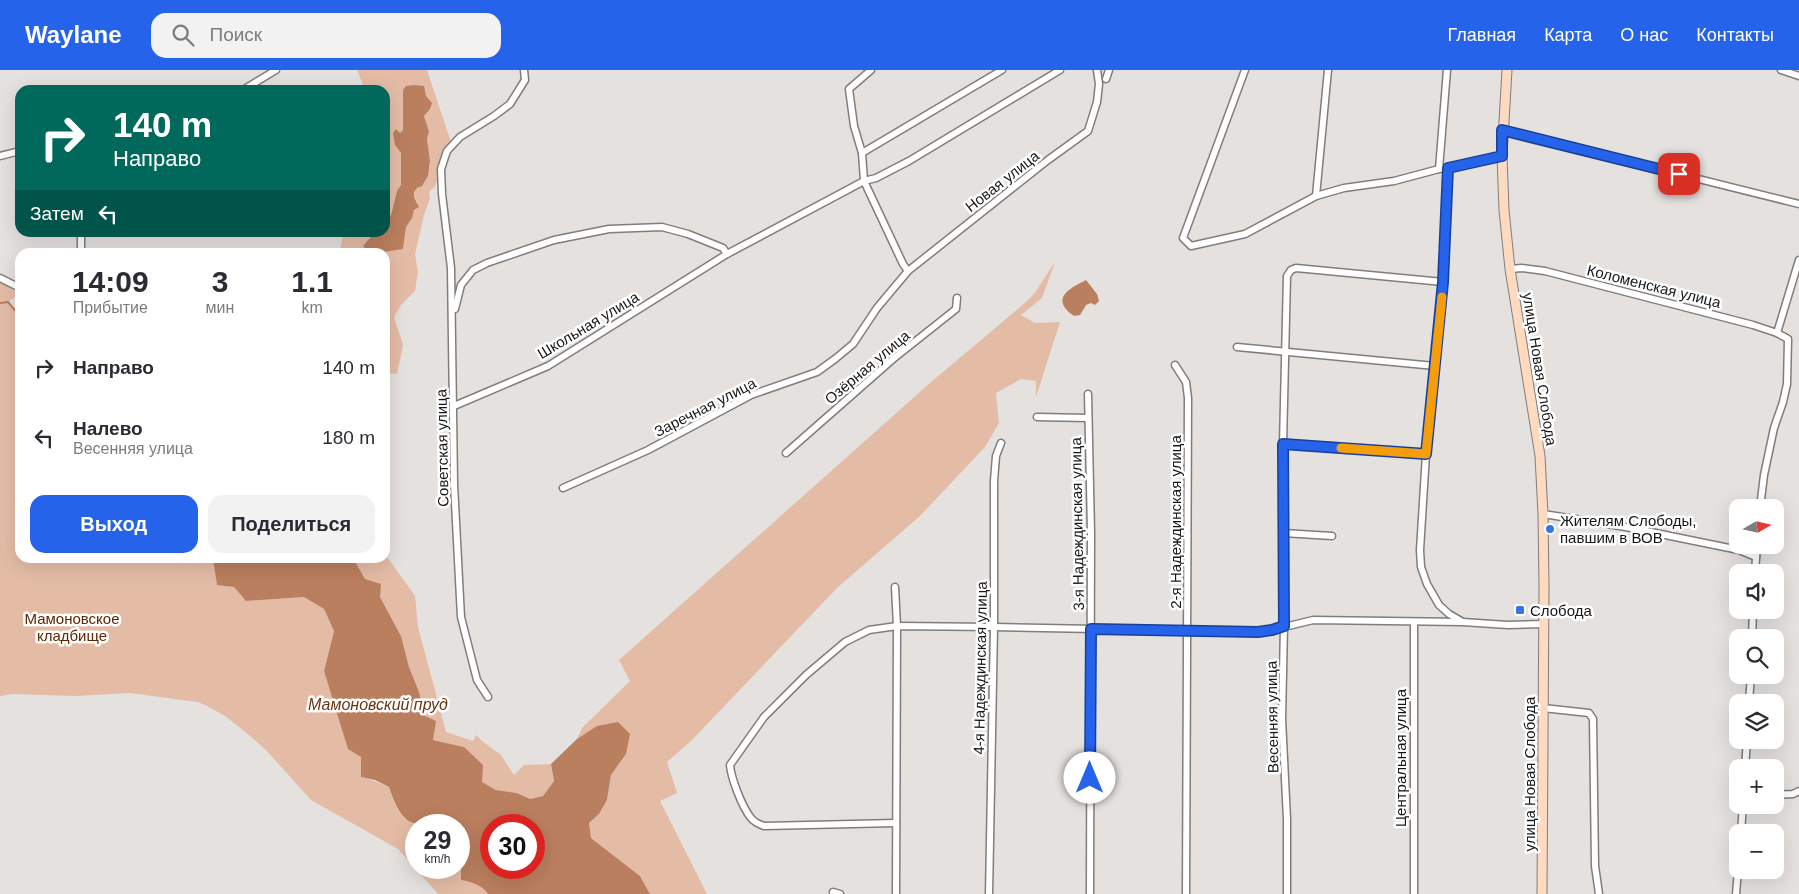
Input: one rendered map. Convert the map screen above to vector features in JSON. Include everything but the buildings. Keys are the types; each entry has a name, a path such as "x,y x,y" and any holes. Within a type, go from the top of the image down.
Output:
{"street":[{"path":"251,85 276,70"},
{"name":"Советская улица","path":"488,697 477,680 461,617 454,484 451,268 442,194 442,169 447,151 460,138 510,104 525,80 524,70"},
{"path":"871,70 849,89 854,126 862,153 864,181 908,271"},
{"path":"862,153 1002,70"},
{"name":"Школьная улица","path":"454,406 548,366 727,254 864,181 876,178 909,161 1060,70"},
{"name":"Новая улица","path":"908,271 1048,160 1088,131 1097,102 1099,84 1097,70"},
{"path":"1106,79 1109,70"},
{"path":"1245,70 1183,238 1191,246 1246,234 1316,196 1344,188 1394,181 1439,169 1502,156 1502,130 1507,70"},
{"path":"1316,196 1328,70"},
{"path":"1439,169 1447,70"},
{"path":"1780,70 1799,76"},
{"path":"1502,130 1799,204"},
{"path":"0,156 15,152"},
{"name":"улица Новая Слобода","path":"1502,156 1504,210 1510,269 1540,456 1544,586 1542,894"},
{"path":"1448,168 1443,282 1426,454 1420,550 1421,567 1427,584 1439,605 1462,622"},
{"path":"451,337 456,297 461,285 473,270 554,240 609,230 662,227 688,234 723,248 727,254"},
{"path":"1777,333 1799,260"},
{"name":"Весенняя улица","path":"1287,894 1287,819 1282,719 1286,276 1291,270 1296,268 1443,282"},
{"name":"Коломенская улица","path":"1510,269 1522,268 1545,271 1753,324 1788,339 1787,384 1774,428 1761,499"},
{"name":"Заречная улица","path":"562,488 648,450 751,395 817,372 835,360 853,344 877,308 908,271"},
{"path":"0,278 15,286"},
{"name":"Озёрная улица","path":"786,453 893,359 956,309 957,298"},
{"path":"1237,347 1435,366"},
{"name":"2-я Надеждинская улица","path":"1175,365 1186,382 1188,398 1186,894"},
{"name":"3-я Надеждинская улица","path":"1088,394 1091,532 1090,894"},
{"path":"1037,417 1088,418"},
{"name":"4-я Надеждинская улица","path":"989,894 994,627 994,481 996,456 1001,443"},
{"path":"1283,444 1426,454"},
{"path":"1543,514 1626,527 1739,550 1756,558"},
{"path":"1283,533 1332,536"},
{"path":"1756,554 1756,564"},
{"path":"895,587 897,626 896,894"},
{"path":"896,822 764,826 756,823 749,816 731,777 730,764 773,707 806,674 845,642 869,630 897,626 1258,632 1313,620 1462,622 1508,625 1543,624"},
{"name":"Центральная улица","path":"1414,622 1414,894"},
{"path":"1543,708 1589,713 1593,719 1595,866 1599,894"},
{"path":"1784,794 1793,794 1799,791"},
{"path":"1736,894 1737,879"},
{"path":"833,892 840,894"}],"green space":[{"path":"357,70 427,70 451,142 443,150 435,187 429,192 430,198 415,254 418,272 415,291 401,305 394,317 403,345 397,374 390,373 390,251 403,248 406,227 418,203 414,197 414,192 422,186 428,176 430,161 427,139 429,131 424,116 430,109 403,90 403,130 395,145 401,153 401,185 397,191 390,216 390,85 363,85"},
{"path":"342,237 371,237 363,246 364,248 341,248"},
{"path":"1055,262 1042,298 1021,315 1035,323 1060,322 1036,397 1036,381 1021,379 996,393 999,423 985,447 920,516 838,587 691,741 667,762 677,793 660,801 707,894 650,894 640,876 591,838 589,823 599,814 607,800 611,775 626,754 577,739 582,728 630,681 619,660 930,383 1019,308 1034,294"},
{"name":"Мамоновское кладбище","path":"0,282 15,291 15,297 8,302 15,310 15,563 214,563 217,584 234,587 246,601 304,597 324,609 334,631 324,671 341,723 361,757 361,776 389,787 398,810 405,818 405,857 398,849 311,800 266,750 249,735 225,716 198,702 130,693 75,696 12,694 0,696"},
{"path":"390,561 415,596 418,627 446,732 473,741 476,735 501,755 514,775 524,765 551,764 554,781 543,796 530,799 517,793 496,790 481,782 464,747 433,740 401,636 380,597 380,584 365,579 356,563 390,563"},
{"path":"425,879 462,879 477,884 488,894 438,894"}],"water":[{"path":"406,86 424,86 426,96 432,103 424,116 429,131 427,139 430,161 428,176 422,186 414,192 414,197 419,207 414,210 412,218 406,227 403,249 390,251 390,248 364,248 363,246 371,237 390,237 390,216 397,191 401,185 401,153 395,145 393,133 396,129 400,133 403,130 403,90"},
{"path":"1086,280 1097,294 1099,301 1095,305 1091,303 1086,305 1080,315 1074,316 1063,304 1064,295 1073,287"},
{"name":"Мамоновский пруд","path":"214,563 356,563 365,579 381,584 380,597 401,636 425,716 436,721 433,740 464,747 483,765 482,782 496,790 517,793 530,799 543,796 554,781 551,764 577,739 597,726 618,722 630,734 626,754 611,775 607,800 599,814 589,823 591,838 640,876 650,894 488,894 476,884 461,880 470,879 470,814 405,814 405,818 400,812 389,787 375,780 361,777 361,757 348,749 324,671 334,631 324,609 304,597 246,601 234,587 217,585"}],"waterway":[{"path":"0,303 8,302 15,310"}],"slow traffic":[{"path":"1341,448 1426,454 1442,297"}],"place":[{"name":"Жителям Слободы, павшим в ВОВ","path":"1550,529"},
{"name":"Слобода","path":"1520,610"}],"route":[{"path":"1090,778 1091,629 1258,632 1284,626 1283,444 1426,454 1443,282 1448,168 1502,156 1502,130 1679,174"}]}
